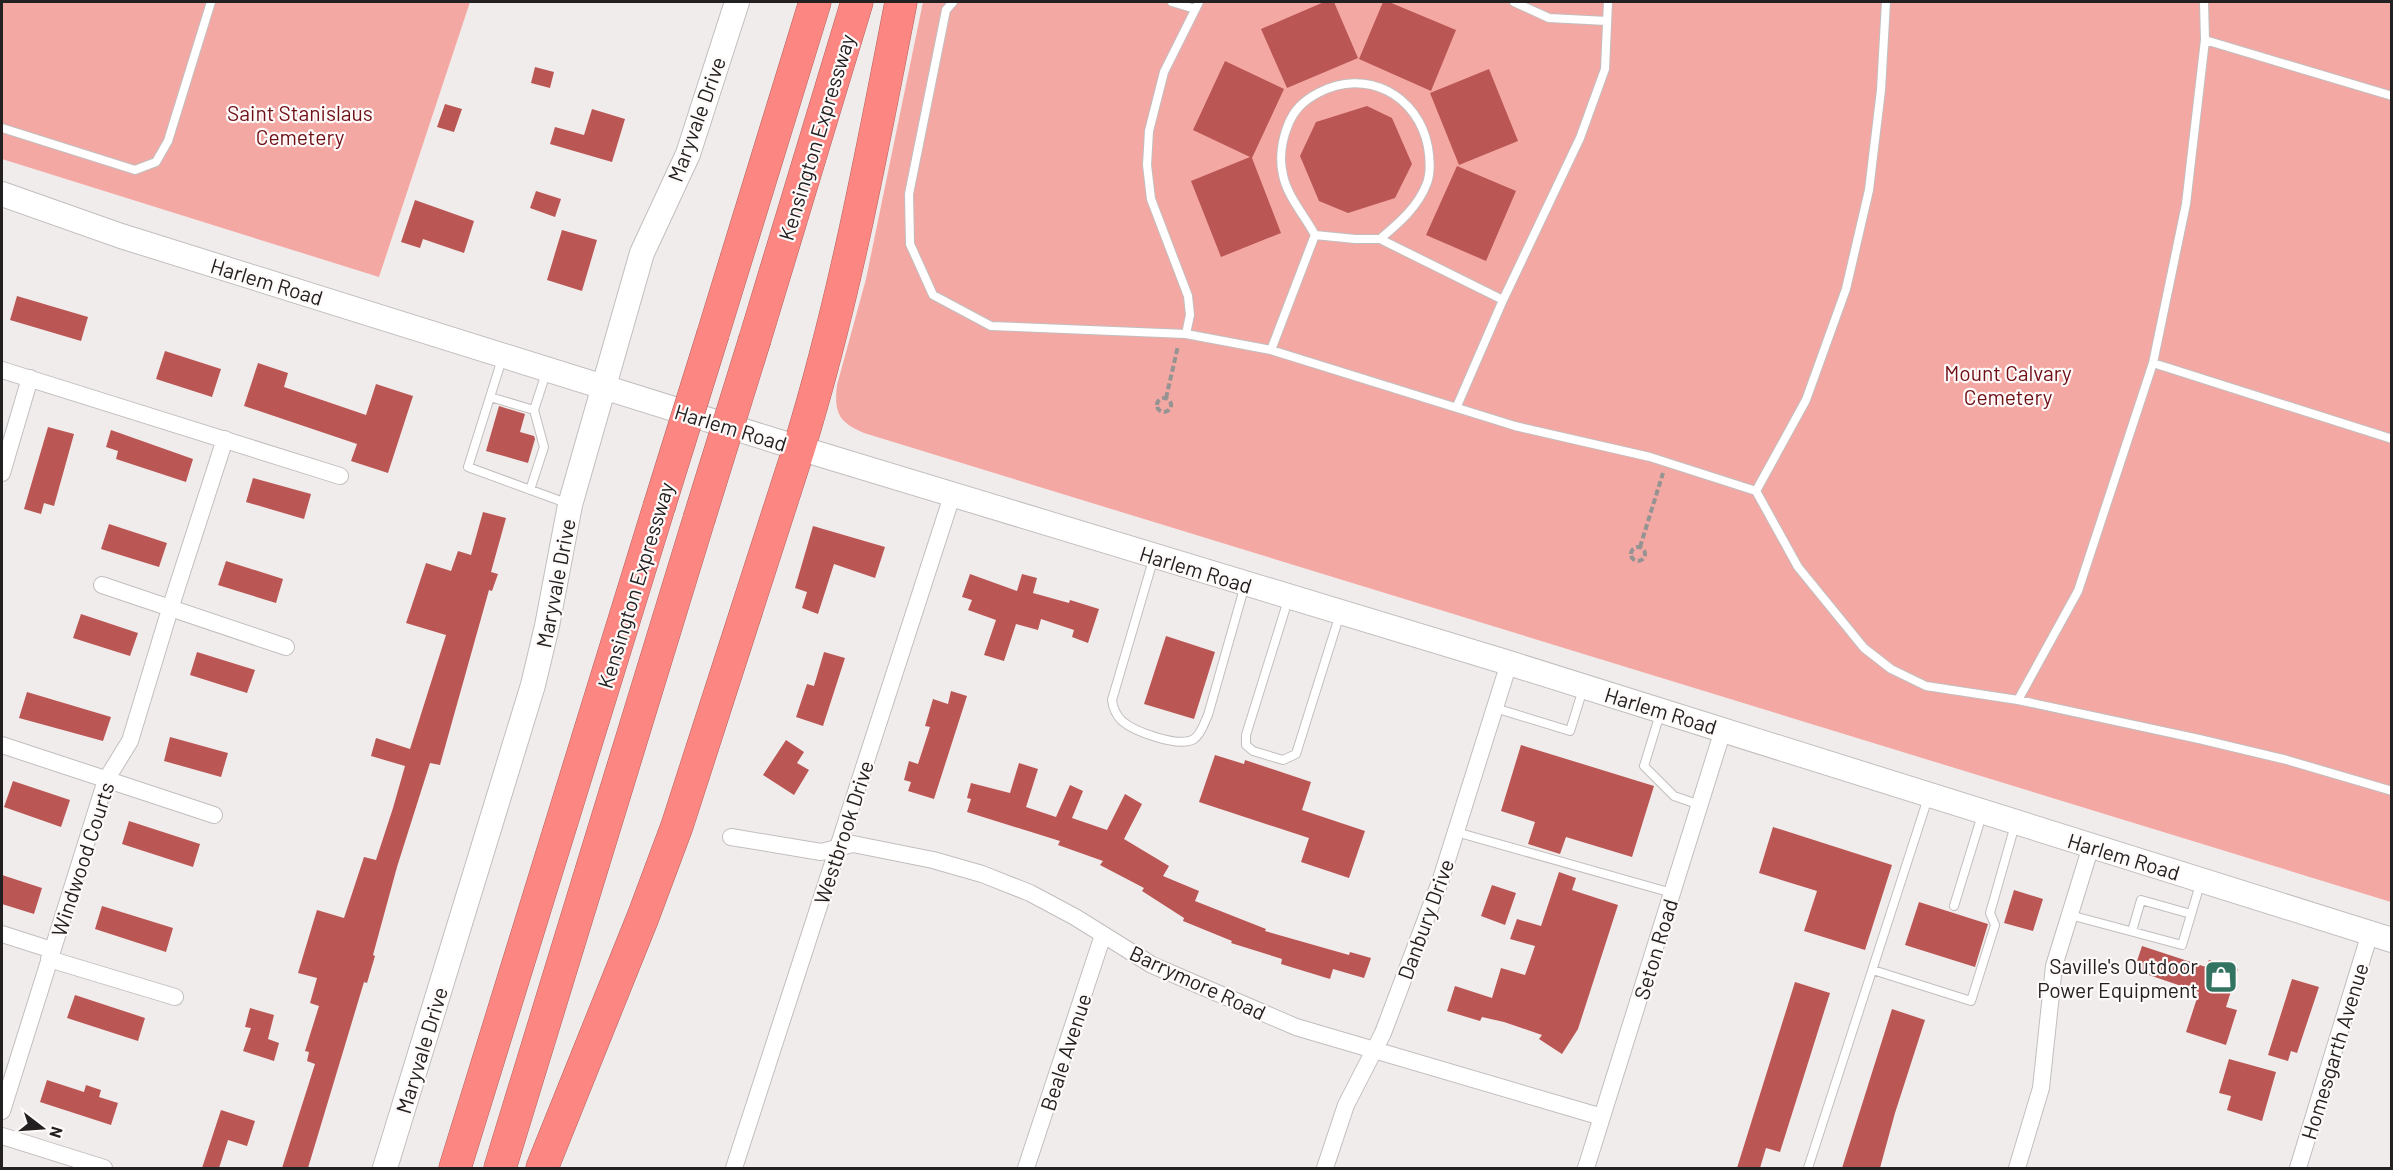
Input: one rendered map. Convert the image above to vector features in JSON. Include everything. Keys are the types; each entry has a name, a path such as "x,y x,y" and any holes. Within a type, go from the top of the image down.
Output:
{"highway":[{"name":"Kensington Expressway","path":"455,1168 815,2"},
{"name":"Kensington Expressway","path":"500,1168 857,2"},
{"path":"542,1168 644,917 677,826 799,448 817,389 855,229 901,2"}],"main road":[{"name":"Maryvale Drive","path":"385,1168 533,685 547,626 570,505 642,254 688,154 737,2"},
{"name":"Harlem Road","path":"2,194 121,237 952,496 1584,686 2380,937"}],"street":[{"path":"2,370 340,477"},
{"path":"2,473 30,378"},
{"name":"Windwood Courts","path":"2,1112 106,780 130,741 225,439"},
{"name":"Westbrook Drive","path":"734,1168 952,496"},
{"path":"102,585 286,647"},
{"name":"Danbury Drive","path":"1325,1168 1346,1105 1383,1033 1437,890 1509,663"},
{"name":"Seton Road","path":"1586,1168 1723,730"},
{"path":"2,745 214,815"},
{"name":"Barrymore Road","path":"731,837 821,852 853,844 933,860 982,874 1030,893 1152,965 1286,1022 1602,1117"},
{"path":"2018,1168 2041,1088 2054,966 2091,846"},
{"path":"2,934 50,955 175,997"},
{"name":"Beale Avenue","path":"1026,1168 1103,935"},
{"name":"Homesgarth Avenue","path":"2298,1168 2380,937"},
{"path":"2,1136 104,1168"}],"lane":[{"path":"2,128 135,170 156,162 168,141 211,2"},
{"path":"953,2 946,10 909,194 910,244 933,295 991,326 1184,334 1270,350 1457,406 1515,426 1666,462 1756,490 1798,567 1864,648 1891,669 1926,686 2019,700 2287,760 2391,791"},
{"path":"1172,2 1197,5 1164,72 1149,132 1147,165 1151,199 1188,296 1190,315 1184,334"},
{"path":"1514,2 1549,18 1607,21"},
{"path":"1457,406 1503,300 1580,138 1605,69 1608,2"},
{"path":"1756,490 1806,400 1846,289 1869,190 1881,90 1886,2"},
{"path":"2019,700 2078,591 2153,363 2186,204 2205,40 2204,2"},
{"path":"2205,40 2391,96"},
{"path":"1316,235 1290,192 1283,175 1283,136 1291,117 1302,102 1333,85 1353,81 1375,85 1399,98 1412,110 1422,125 1431,163 1427,184 1408,215 1380,239"},
{"path":"1270,350 1316,235"},
{"path":"1316,235 1380,239 1503,300"},
{"path":"503,355 468,467 570,505"},
{"path":"2153,363 2391,439"},
{"path":"530,490 544,447 534,410 547,369"},
{"path":"490,397 534,410"},
{"path":"1154,556 1112,700 1114,710 1122,721 1166,740 1180,742 1192,740 1201,732 1246,584"},
{"path":"1289,597 1246,735 1246,745 1253,751 1283,760 1296,754 1340,612"},
{"path":"1495,708 1570,731 1584,686"},
{"path":"1661,710 1644,766 1674,796 1700,805"},
{"path":"1808,1168 1930,795"},
{"path":"1954,906 1983,812"},
{"path":"1873,970 1971,1000 1995,925 1989,913 2016,822"},
{"path":"1456,832 1672,893"},
{"path":"2070,915 2182,945 2201,880"},
{"path":"2132,931 2141,900 2191,914"}],"path":[{"path":"1166,398 1184,334"},
{"path":"1640,547 1666,462"}],"green space":[{"name":"Saint Stanislaus Cemetery","path":"2,2 470,2 379,277 2,159"},
{"name":"Mount Calvary Cemetery","path":"923,2 2391,2 2391,902 864,433 848,425 837,409 837,385 866,279"}],"building":[{"path":"1324,2 1334,2 1358,58 1287,88 1261,29"},
{"path":"1383,2 1389,2 1456,30 1431,91 1359,59"},
{"path":"1225,61 1284,89 1252,158 1281,233 1221,257 1191,181 1250,157 1193,130"},
{"path":"535,67 554,72 550,88 531,83"},
{"path":"1489,69 1518,141 1459,165 1430,93"},
{"path":"445,104 462,109 454,132 437,127"},
{"path":"1367,106 1392,118 1412,164 1395,198 1348,213 1319,201 1300,156 1316,122"},
{"path":"592,109 625,119 612,162 550,144 555,127 584,135"},
{"path":"1457,166 1516,191 1486,261 1426,235"},
{"path":"536,191 561,199 555,217 530,208"},
{"path":"415,200 474,221 464,253 423,239 420,248 401,242"},
{"path":"562,230 597,240 582,291 547,280"},
{"path":"17,296 88,317 81,341 10,320"},
{"path":"165,351 221,369 212,397 156,379"},
{"path":"258,363 288,373 284,387 366,415 376,384 413,396 388,473 351,461 357,444 244,406"},
{"path":"499,406 525,414 520,432 534,436 535,439 528,463 486,451"},
{"path":"48,427 74,434 54,506 44,503 41,514 24,509"},
{"path":"111,430 193,459 186,482 116,459 118,451 106,447"},
{"path":"253,478 311,494 304,519 246,502"},
{"path":"483,512 506,518 491,572 498,574 492,591 489,590 440,765 430,763 397,867 367,983 364,982 308,1168 282,1168 315,1064 307,1061 309,1052 305,1051 319,1006 310,1003 317,978 298,973 317,910 344,918 364,857 376,860 405,766 371,756 376,738 410,749 446,635 406,623 426,563 451,571 458,551 471,555"},
{"path":"109,524 167,543 159,567 101,549"},
{"path":"813,526 885,547 875,578 834,564 818,614 802,608 807,592 795,588"},
{"path":"226,561 283,579 276,603 218,585"},
{"path":"970,574 1017,591 1022,574 1037,578 1033,593 1069,603 1070,600 1099,609 1088,643 1072,637 1074,630 1041,619 1038,630 1016,624 1004,661 984,655 996,620 968,610 972,600 962,597"},
{"path":"81,614 138,633 130,656 73,638"},
{"path":"1166,636 1215,652 1194,719 1144,704"},
{"path":"197,652 255,670 247,693 190,675"},
{"path":"824,652 845,658 823,726 796,717 807,684 814,686"},
{"path":"951,691 967,696 934,799 908,791 911,782 904,780 909,761 918,764 930,727 925,726 933,699 948,704"},
{"path":"27,692 111,717 103,741 19,718"},
{"path":"170,737 228,753 221,777 164,761"},
{"path":"786,740 804,752 797,763 809,770 794,795 763,775"},
{"path":"1521,745 1654,786 1632,857 1566,837 1560,854 1528,844 1535,822 1501,811"},
{"path":"1215,755 1244,764 1245,760 1311,782 1302,810 1365,831 1349,878 1301,862 1309,838 1199,802"},
{"path":"1019,763 1038,769 1026,807 1056,817 1070,785 1083,791 1072,818 1107,830 1125,794 1142,804 1124,839 1169,866 1163,876 1199,891 1195,901 1266,929 1265,931 1349,955 1350,952 1371,958 1364,978 1333,969 1330,979 1281,964 1282,959 1231,943 1232,941 1183,921 1184,918 1142,891 1144,888 1100,865 1103,861 1058,845 1060,841 967,812 971,799 967,798 971,783 1010,793"},
{"path":"13,781 70,800 61,827 4,807"},
{"path":"129,821 200,844 193,867 122,844"},
{"path":"1773,827 1892,865 1865,950 1804,931 1817,891 1759,873"},
{"path":"1559,872 1576,878 1572,890 1618,905 1578,1029 1562,1054 1539,1039 1542,1035 1504,1022 1482,1017 1480,1021 1447,1011 1455,986 1492,998 1501,968 1525,975 1535,946 1510,939 1517,919 1541,926"},
{"path":"2,875 42,888 34,914 2,904"},
{"path":"1492,885 1516,893 1505,925 1481,916"},
{"path":"2014,890 2043,899 2033,931 2004,923"},
{"path":"1919,902 1988,924 1975,967 1905,945"},
{"path":"102,906 173,928 166,952 95,929"},
{"path":"2142,946 2206,967 2209,960 2238,969 2226,1007 2237,1010 2226,1045 2186,1032 2199,992 2134,970"},
{"path":"2292,979 2319,987 2297,1053 2291,1051 2288,1061 2268,1055"},
{"path":"1795,982 1830,993 1780,1152 1766,1148 1760,1168 1737,1168"},
{"path":"75,995 145,1018 138,1041 67,1018"},
{"path":"250,1008 274,1015 268,1039 279,1043 274,1061 243,1051 251,1028 245,1027"},
{"path":"1892,1009 1925,1020 1880,1168 1842,1168"},
{"path":"2229,1059 2276,1072 2262,1121 2227,1110 2231,1096 2219,1093"},
{"path":"47,1080 84,1092 86,1085 101,1090 99,1097 118,1103 111,1125 40,1102"},
{"path":"221,1110 255,1121 247,1146 228,1140 219,1168 202,1168"}],"place":[{"name":"Saville's Outdoor Power Equipment","path":"2221,977"}]}
